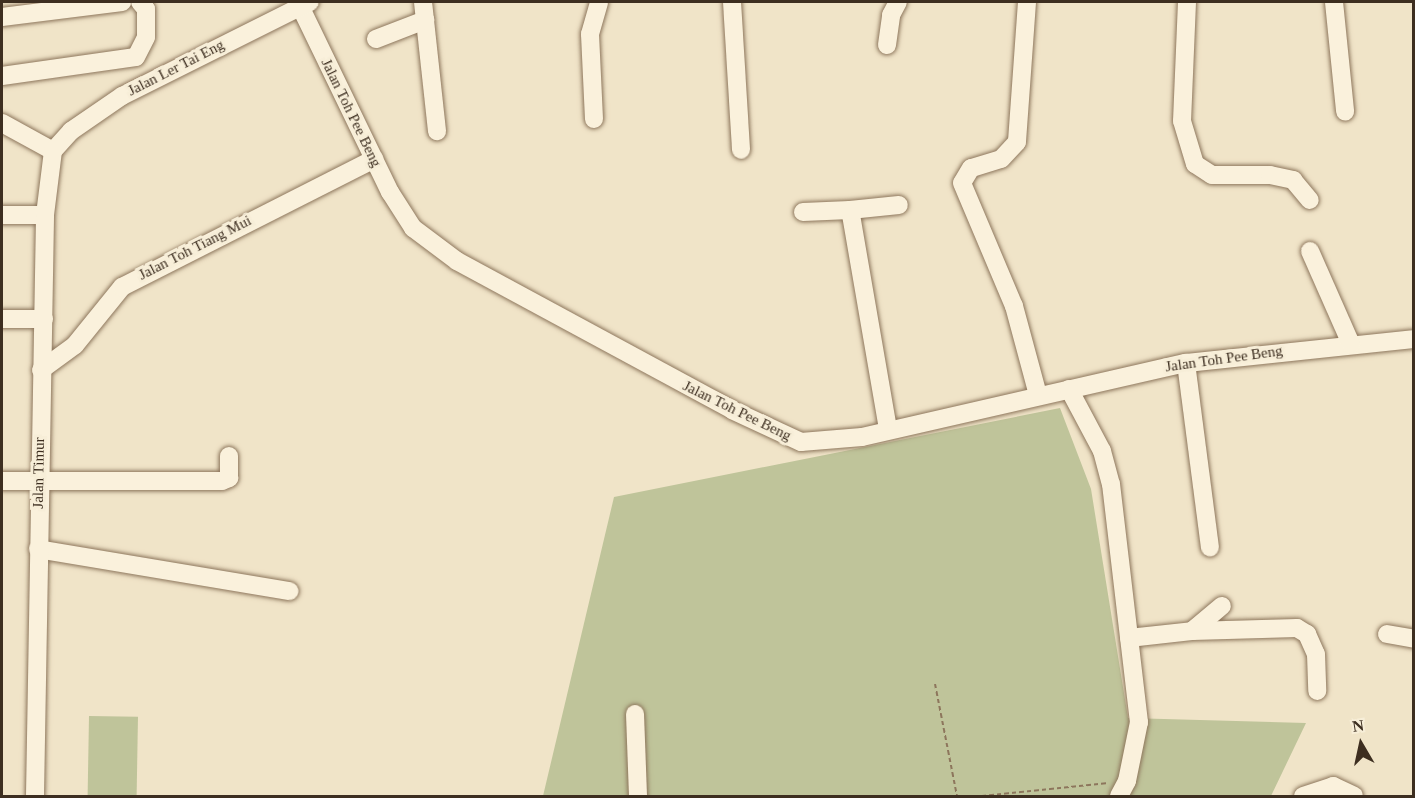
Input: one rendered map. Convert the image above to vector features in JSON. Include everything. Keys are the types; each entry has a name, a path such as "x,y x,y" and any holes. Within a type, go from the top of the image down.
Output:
{"street":[{"path":"2,17 122,2"},
{"path":"2,76 136,57 146,37 146,9 140,2"},
{"path":"423,2 437,131"},
{"path":"594,119 590,34 599,2"},
{"path":"732,2 741,150"},
{"path":"887,45 891,15 898,2"},
{"path":"1027,2 1017,141 1001,159 971,168 962,183 1014,306 1038,395"},
{"path":"1186,2 1182,121 1195,164 1212,175 1270,175 1293,180 1310,200"},
{"path":"1334,2 1346,111"},
{"name":"Jalan Toh Pee Beng","path":"305,4 374,159 401,213 431,243 732,410 815,444 1186,363 1413,339"},
{"name":"Jalan Ler Tai Eng","path":"52,151 71,131 122,96 305,4"},
{"path":"376,39 425,20"},
{"path":"2,123 52,151"},
{"name":"Jalan Timur","path":"35,796 38,481 45,215 52,151"},
{"name":"Jalan Toh Tiang Mui","path":"41,370 75,345 122,287 374,159"},
{"path":"803,212 899,205"},
{"path":"850,210 888,429"},
{"path":"2,215 45,215"},
{"path":"1310,251 1351,344"},
{"path":"2,319 44,319"},
{"path":"1186,363 1210,547"},
{"path":"1069,389 1108,466 1139,722 1123,789"},
{"path":"2,481 222,481 229,478 229,456"},
{"path":"38,549 290,591"},
{"path":"1192,631 1222,606"},
{"path":"1130,638 1192,631 1297,628 1307,634 1316,654 1317,691"},
{"path":"1387,634 1413,639"},
{"path":"635,714 638,796"},
{"path":"1302,796 1332,786 1354,796"}],"path":[{"path":"935,684 957,796"},
{"path":"982,796 1123,789"}],"green space":[{"path":"1060,408 1091,489 1128,718 1306,723 1271,796 543,796 614,497"},
{"path":"89,716 138,717 137,796 88,796"}]}
